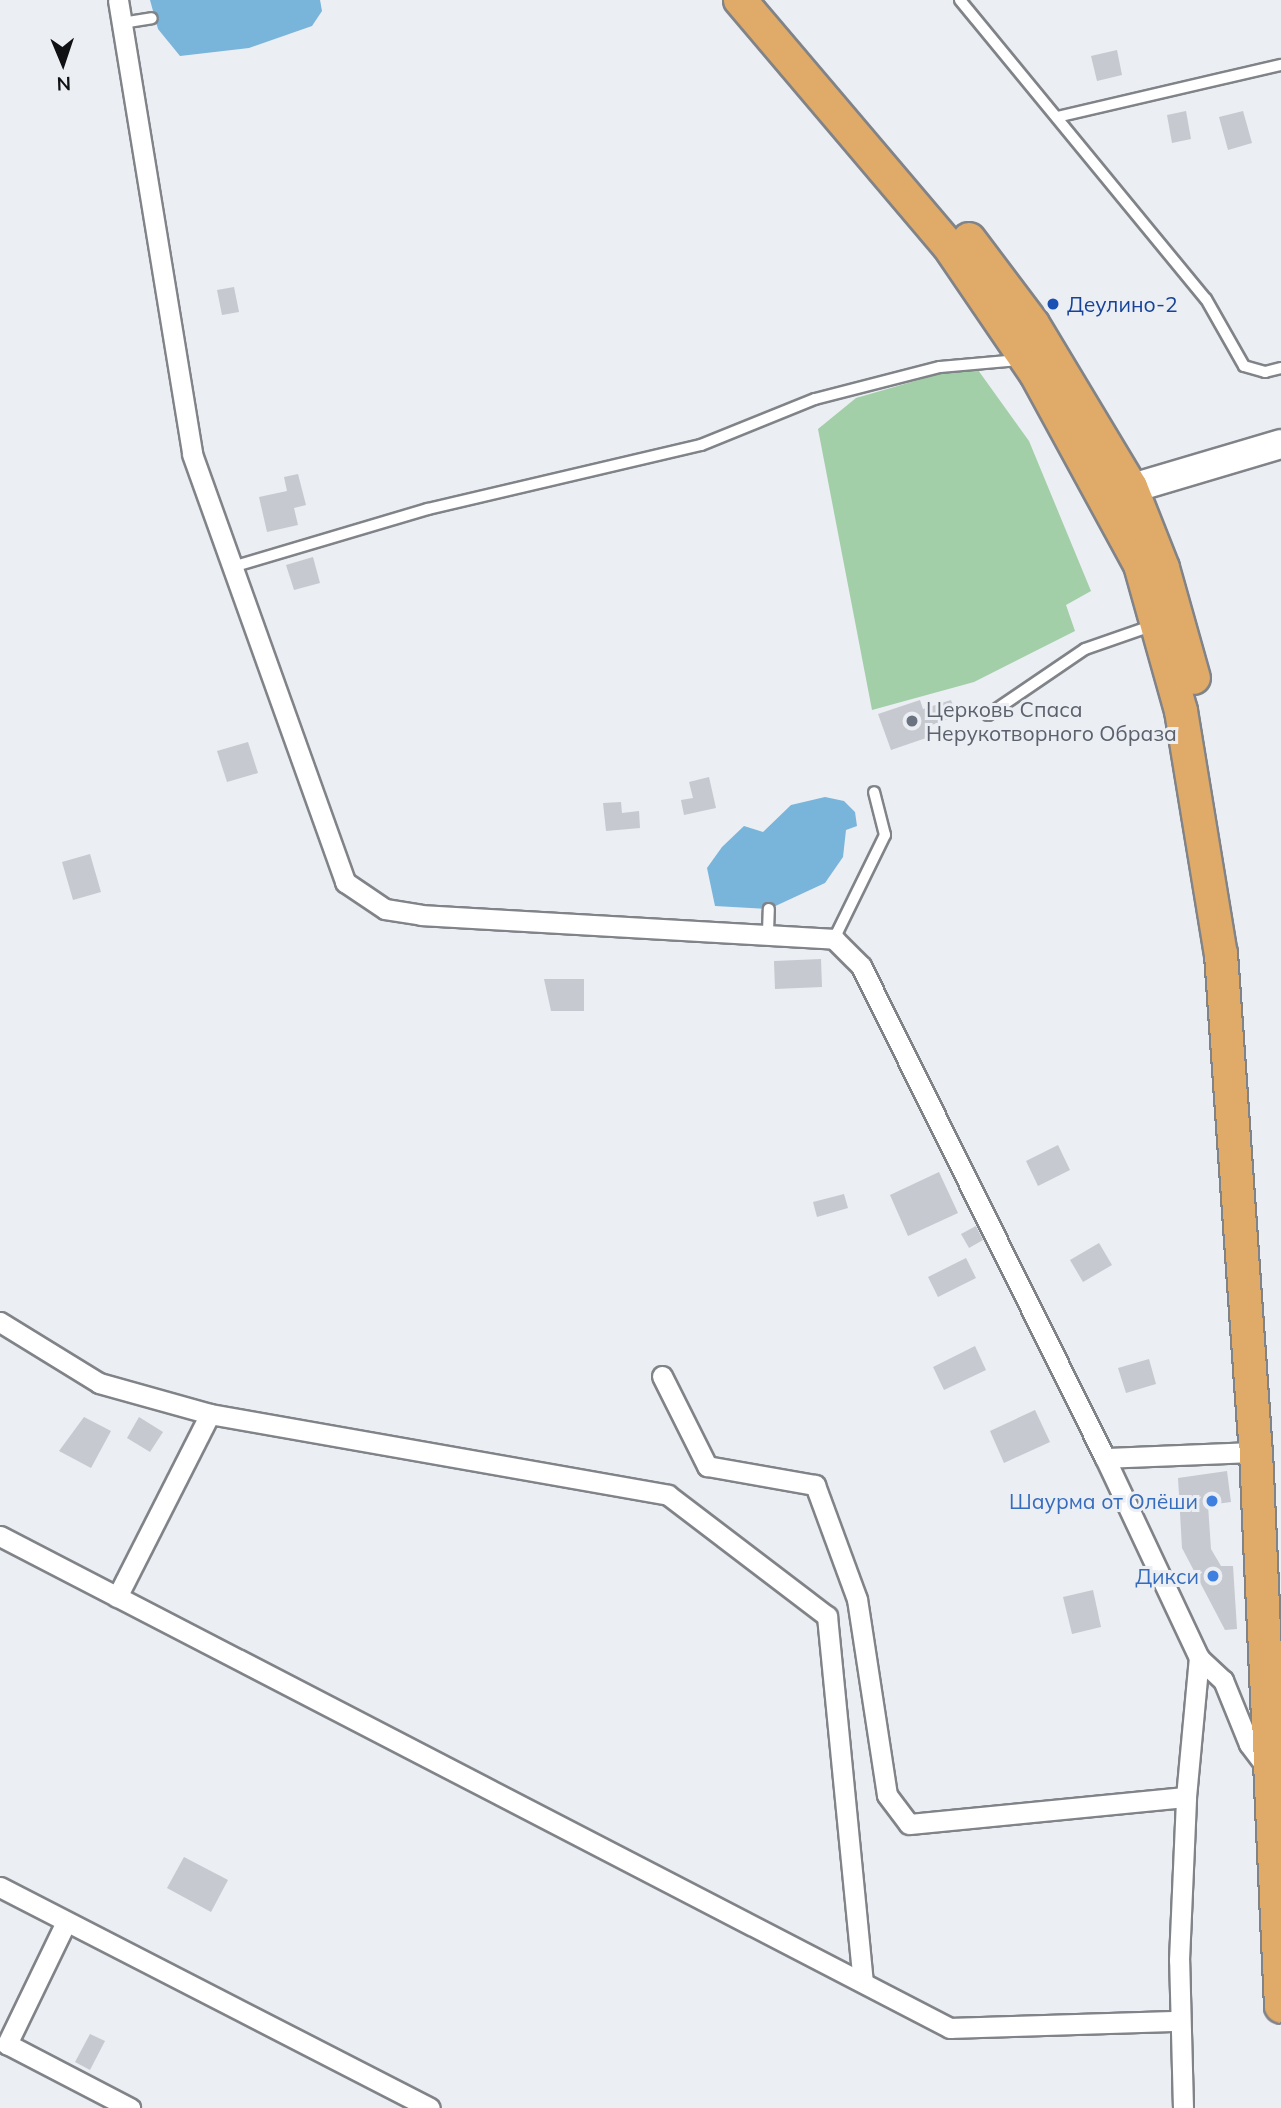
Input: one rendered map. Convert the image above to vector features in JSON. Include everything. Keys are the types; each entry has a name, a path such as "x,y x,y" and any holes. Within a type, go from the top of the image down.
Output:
{"main road":[{"path":"740,0 940,235 1119,491 1157,623 1212,870 1256,1452 1276,1774 1281,2006"},
{"path":"767,0 999,278 1119,491 1179,619 1223,815 1243,994 1281,1643"}],"street":[{"path":"118,0 174,368 192,454 333,857 363,897 421,915 768,932 834,939 861,965 1105,1458 1199,1658 1223,1680 1249,1744 1276,1774"},
{"path":"1119,491 1281,444"},
{"path":"0,1322 99,1383 210,1414 668,1494 827,1616 863,1981"},
{"path":"662,1376 707,1466 815,1485 858,1599 887,1795 909,1824 1186,1797"},
{"path":"117,1597 210,1414"},
{"path":"1105,1458 1256,1452"},
{"path":"0,1536 950,2028 1179,2021"},
{"path":"1183,2108 1179,2021 1186,1797 1199,1658"},
{"path":"0,1888 430,2108"},
{"path":"66,1922 6,2044 130,2108"}],"lane":[{"path":"960,0 1206,299 1244,366 1265,372 1281,368"},
{"path":"122,23 152,18"},
{"path":"1057,117 1281,65"},
{"path":"232,567 428,509 701,446 815,399 940,367 1026,359"},
{"path":"988,715 1086,649 1157,623"},
{"path":"834,939 885,835 874,792"},
{"path":"768,932 769,909"}],"green space":[{"path":"967,366 978,370 1029,441 1091,591 1066,605 1075,631 974,682 872,710 818,429 856,398"}],"water":[{"path":"150,0 320,0 322,11 312,26 249,48 180,56 158,29"},
{"path":"825,797 844,801 855,812 857,826 846,830 843,857 825,883 769,909 715,906 707,868 722,847 744,826 763,832 791,805"}],"building":[{"path":"1117,50 1122,75 1097,81 1091,56"},
{"path":"1186,111 1191,139 1172,143 1167,115"},
{"path":"1243,111 1252,143 1228,150 1219,117"},
{"path":"234,287 239,312 222,315 217,290"},
{"path":"298,474 306,505 294,508 298,525 267,532 259,497 287,491 284,477"},
{"path":"313,557 320,583 294,590 286,565"},
{"name":"Церковь Спаса Нерукотворного Образа","path":"920,700 923,709 951,700 957,716 929,726 932,736 891,750 878,714"},
{"path":"248,742 258,773 227,782 217,751"},
{"path":"709,777 716,808 684,815 681,800 693,798 689,782"},
{"path":"621,802 622,813 639,811 640,828 606,831 603,803"},
{"path":"90,854 101,892 73,900 62,862"},
{"path":"821,959 822,987 775,989 774,961"},
{"path":"544,979 584,979 584,1011 551,1011"},
{"path":"1058,1145 1070,1170 1038,1186 1026,1161"},
{"path":"939,1172 958,1213 908,1236 890,1195"},
{"path":"844,1194 848,1208 817,1217 813,1202"},
{"path":"976,1226 983,1240 969,1248 961,1234"},
{"path":"1099,1243 1112,1265 1083,1282 1070,1260"},
{"path":"966,1258 976,1278 938,1297 928,1277"},
{"path":"975,1346 986,1370 944,1390 933,1367"},
{"path":"1149,1359 1156,1384 1126,1393 1118,1368"},
{"path":"1035,1410 1050,1442 1004,1463 990,1431"},
{"path":"84,1417 111,1431 91,1468 59,1451"},
{"path":"139,1417 163,1432 150,1452 127,1438"},
{"path":"1227,1471 1231,1502 1208,1505 1211,1549 1221,1566 1233,1566 1237,1629 1225,1630 1182,1548 1178,1478"},
{"path":"1093,1590 1101,1627 1072,1634 1063,1597"},
{"path":"184,1857 228,1880 211,1912 167,1888"},
{"path":"90,2034 105,2041 90,2070 75,2062"}],"place":[{"name":"Деулино-2","path":"1053,304"},
{"name":"Церковь Спаса Нерукотворного Образа","path":"912,721"},
{"name":"Шаурма от Олёши","path":"1212,1501"},
{"name":"Дикси","path":"1213,1576"}]}
